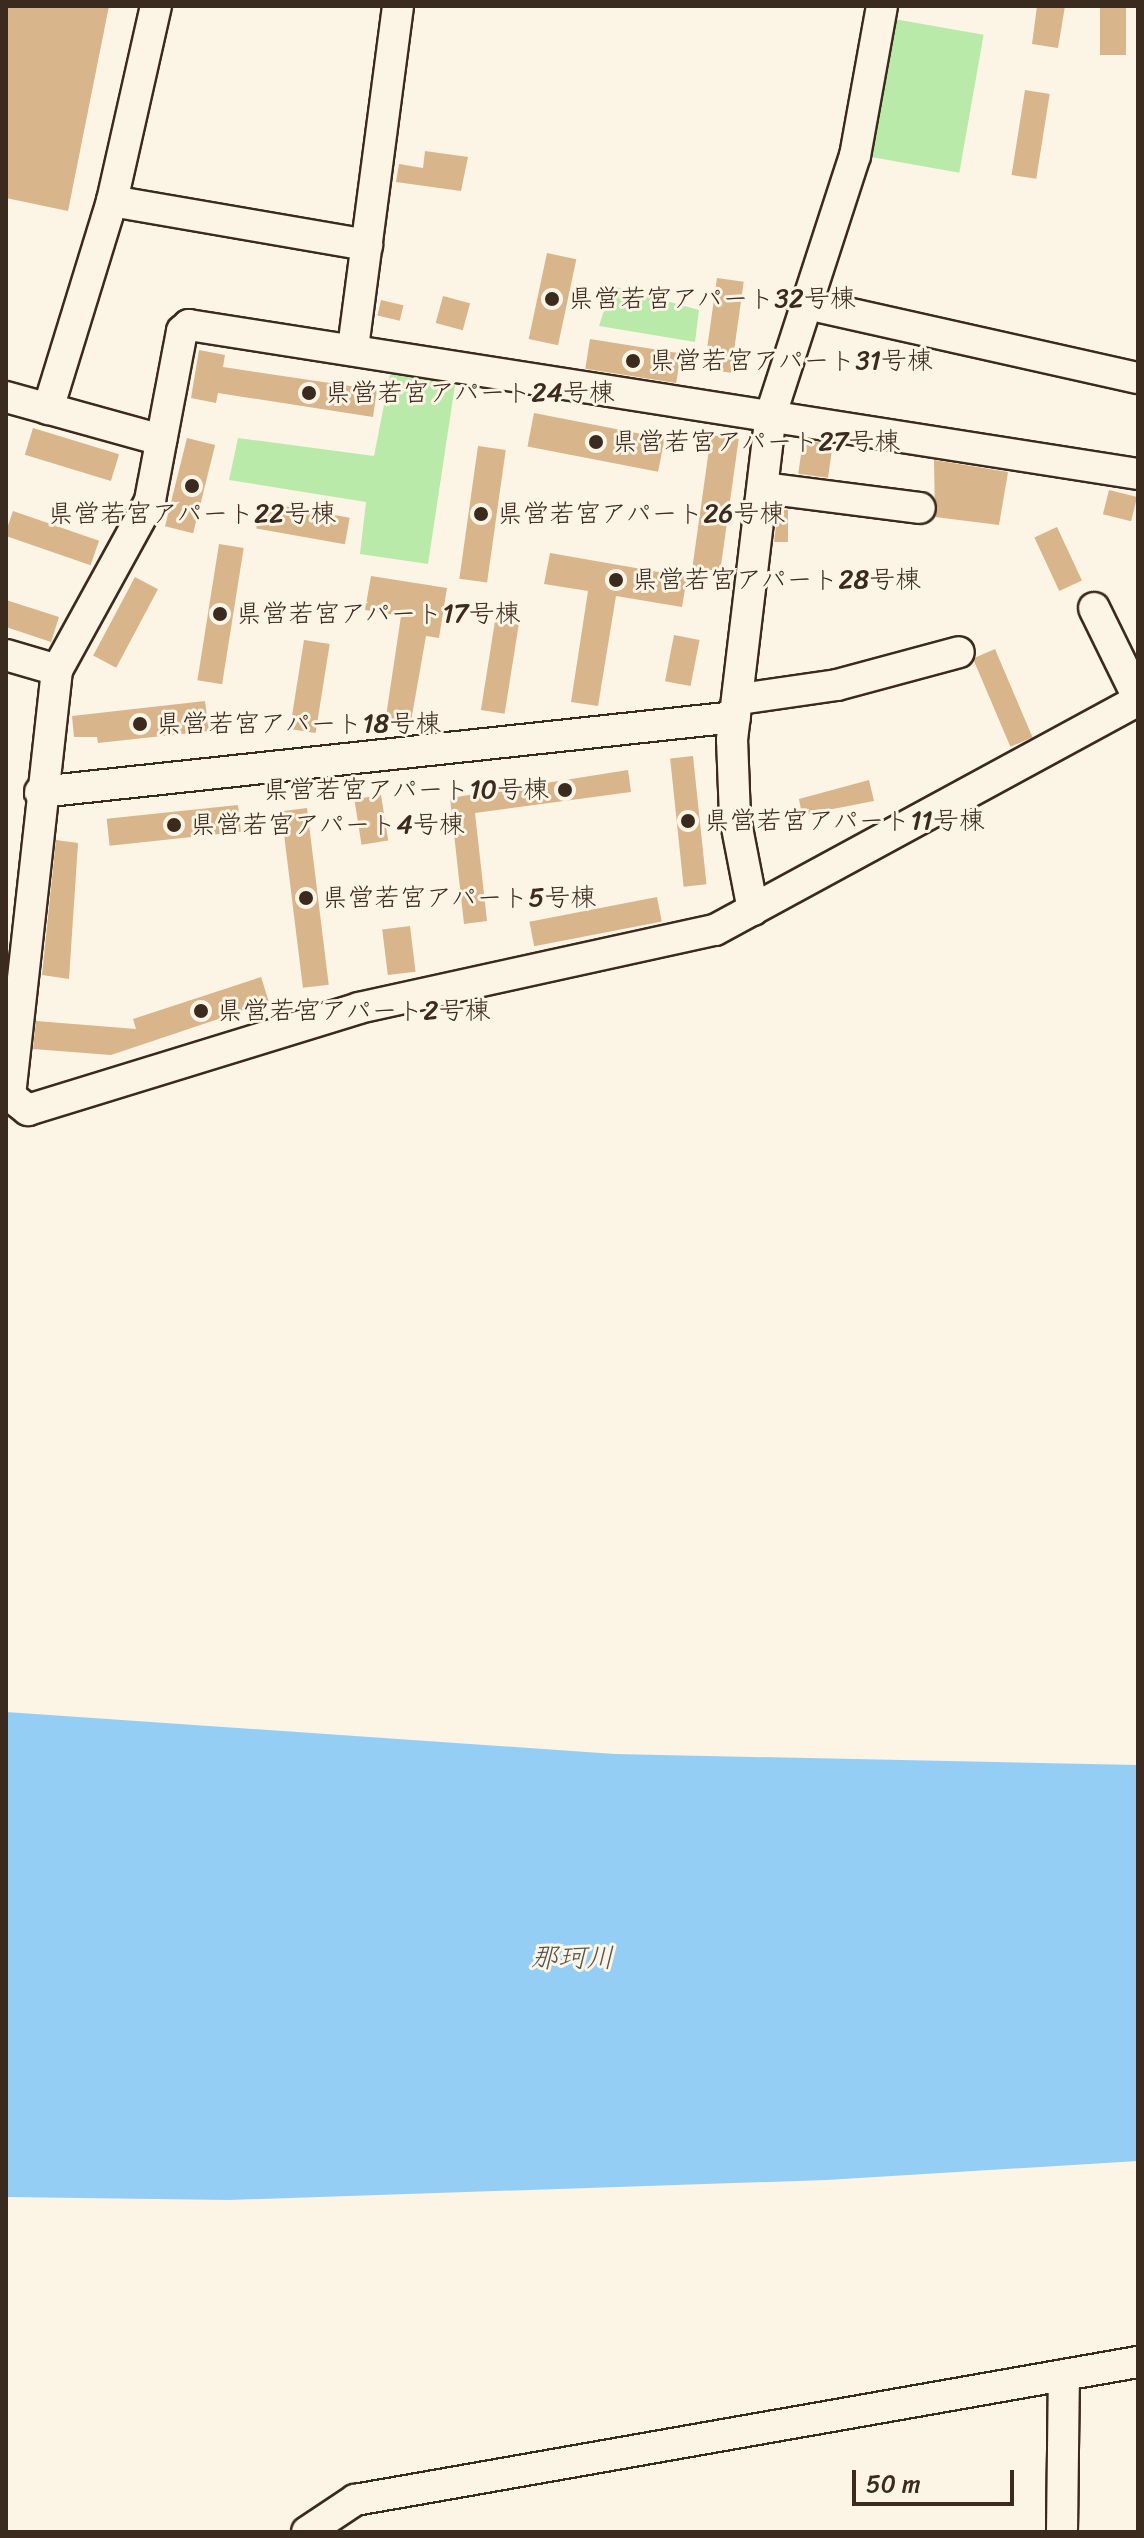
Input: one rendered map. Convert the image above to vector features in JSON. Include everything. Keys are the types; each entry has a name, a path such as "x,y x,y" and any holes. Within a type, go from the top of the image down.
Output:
{"street":[{"path":"48,409 112,201 156,6"},
{"path":"353,348 398,6"},
{"path":"753,910 735,817 738,708 771,414 802,303 855,156 882,6"},
{"path":"112,201 367,245"},
{"path":"802,303 1138,378"},
{"path":"1094,608 1138,699 715,930 359,1008 17,1118 10,1096 40,792 57,670 150,501 182,331 189,325 353,348 1138,474"},
{"path":"6,397 161,440"},
{"path":"764,488 920,508"},
{"path":"40,792 738,708 959,652"},
{"path":"6,655 57,670"},
{"path":"307,2532 355,2500 1138,2362"},
{"path":"1062,2532 1064,2375"}],"green space":[{"path":"894,19 984,35 959,173 870,157"},
{"path":"612,286 699,310 695,342 599,326"},
{"path":"390,374 455,385 428,564 360,554 366,502 229,480 238,438 374,456"}],"water":[{"name":"那珂川","path":"6,1712 615,1754 1138,1765 1138,2161 827,2180 229,2200 6,2197"}],"building":[{"path":"6,6 109,6 68,211 6,198"},
{"path":"1037,6 1065,6 1058,48 1032,44"},
{"path":"1100,6 1126,6 1126,55 1100,55"},
{"path":"1025,90 1050,94 1036,179 1012,175"},
{"path":"425,151 468,157 461,191 396,182 399,164 423,168"},
{"name":"県営若宮アパート32号棟","path":"547,253 576,259 558,345 529,339"},
{"path":"717,278 744,282 731,373 704,369"},
{"path":"443,296 470,303 463,330 436,323"},
{"path":"381,300 403,305 400,321 377,316"},
{"name":"県営若宮アパート31号棟","path":"590,339 681,353 676,383 585,369"},
{"name":"県営若宮アパート24号棟","path":"199,350 225,355 223,367 377,390 373,417 218,393 216,403 191,398"},
{"name":"県営若宮アパート27号棟","path":"534,413 665,438 658,472 528,446"},
{"path":"33,428 119,454 111,481 25,455"},
{"path":"711,435 739,439 720,572 692,568"},
{"name":"県営若宮アパート22号棟","path":"187,438 215,445 193,533 165,526"},
{"path":"803,440 833,444 828,478 798,474"},
{"name":"県営若宮アパート26号棟","path":"478,446 506,450 487,583 459,579"},
{"path":"934,460 1008,472 999,525 935,517"},
{"path":"1109,490 1137,497 1131,521 1103,514"},
{"path":"261,502 350,518 345,544 256,529"},
{"path":"778,510 788,510 788,542 774,542"},
{"path":"13,511 99,541 91,565 6,536"},
{"path":"1057,527 1082,580 1059,591 1034,538"},
{"name":"県営若宮アパート17号棟","path":"219,544 244,548 222,684 197,680"},
{"path":"550,553 687,577 682,607 616,596 598,706 571,702 588,591 544,584"},
{"path":"371,576 447,588 439,638 426,636 410,727 385,723 401,616 365,610"},
{"path":"135,577 158,589 116,668 93,656"},
{"path":"6,600 59,617 51,642 6,627"},
{"path":"495,621 519,625 505,714 481,710"},
{"path":"674,635 700,640 691,686 665,681"},
{"path":"304,640 330,644 316,733 290,729"},
{"path":"995,649 1033,737 1010,747 973,658"},
{"name":"県営若宮アパート18号棟","path":"205,701 209,731 98,743 97,737 74,737 72,716"},
{"name":"県営若宮アパート11号棟","path":"693,756 706,884 684,887 670,758"},
{"path":"628,770 631,792 475,813 487,921 464,924 450,798"},
{"path":"869,780 874,801 802,815 799,799"},
{"path":"381,795 388,840 362,845 354,799"},
{"name":"県営若宮アパート4号棟","path":"238,805 241,832 110,846 107,819"},
{"name":"県営若宮アパート5号棟","path":"307,808 329,985 303,988 281,811"},
{"path":"56,840 78,843 69,979 42,975"},
{"path":"657,897 662,922 534,946 529,922"},
{"path":"410,926 416,972 388,975 382,929"},
{"path":"261,977 269,1002 111,1055 33,1049 36,1021 136,1029 133,1019"}],"place":[{"name":"県営若宮アパート32号棟","path":"552,299"},
{"name":"県営若宮アパート31号棟","path":"633,361"},
{"name":"県営若宮アパート24号棟","path":"309,393"},
{"name":"県営若宮アパート27号棟","path":"596,442"},
{"name":"県営若宮アパート22号棟","path":"192,486"},
{"name":"県営若宮アパート26号棟","path":"481,514"},
{"name":"県営若宮アパート28号棟","path":"616,580"},
{"name":"県営若宮アパート17号棟","path":"220,614"},
{"name":"県営若宮アパート18号棟","path":"140,724"},
{"name":"県営若宮アパート10号棟","path":"565,790"},
{"name":"県営若宮アパート11号棟","path":"688,821"},
{"name":"県営若宮アパート4号棟","path":"174,825"},
{"name":"県営若宮アパート5号棟","path":"306,898"},
{"name":"県営若宮アパート2号棟","path":"201,1011"}]}
